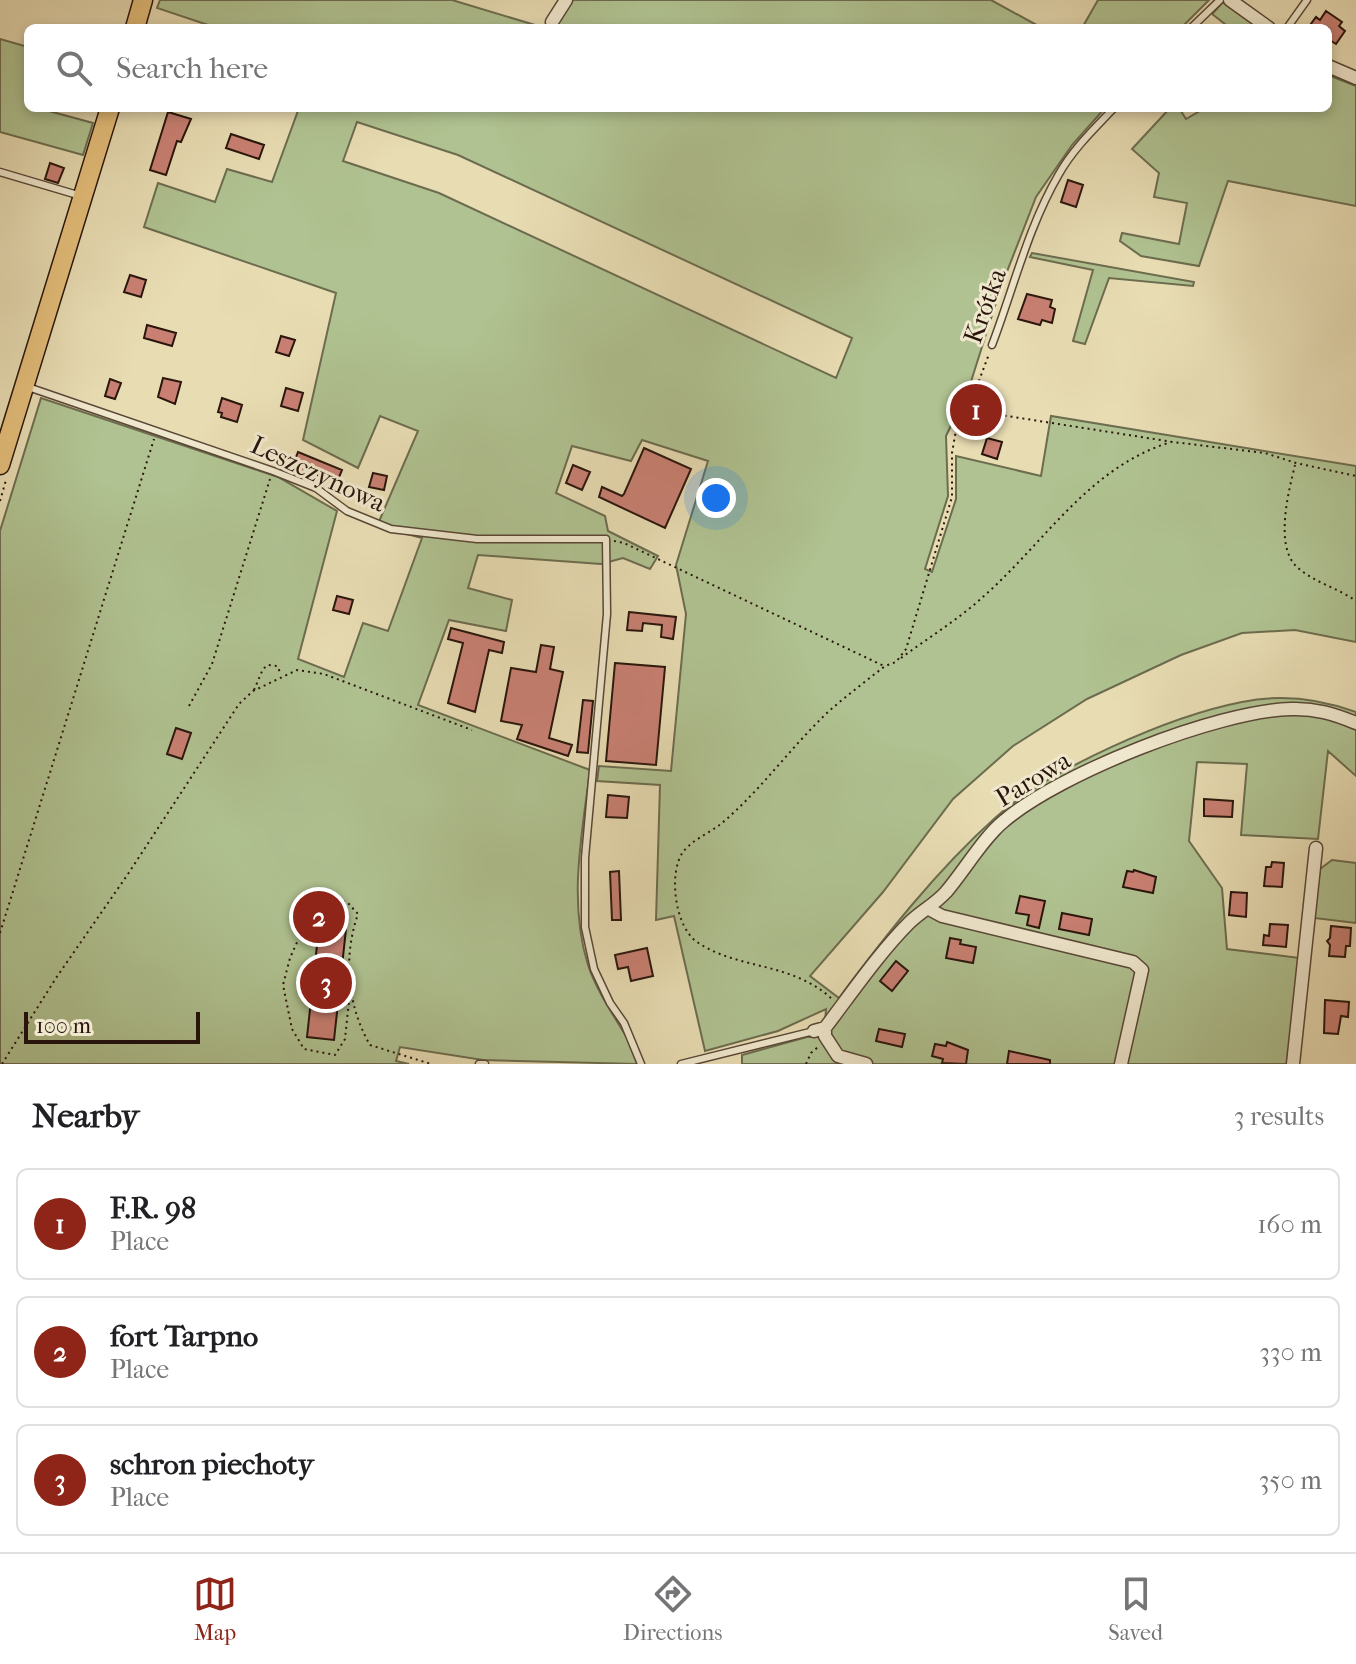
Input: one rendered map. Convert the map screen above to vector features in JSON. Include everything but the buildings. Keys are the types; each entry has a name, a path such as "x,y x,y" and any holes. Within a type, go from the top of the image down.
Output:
{"main road":[{"path":"136,24 143,0"},
{"path":"2,455 109,112"}],"street":[{"path":"552,22 566,0"},
{"path":"1230,0 1263,24"},
{"path":"1332,68 1356,78"},
{"name":"Parowa","path":"821,1031 907,925 929,909 1001,823 1052,789 1105,763 1235,717 1300,709 1329,712 1356,723"},
{"path":"1293,1064 1316,848"},
{"path":"929,909 942,916 1133,962 1142,970 1121,1064"},
{"path":"821,1031 838,1056 866,1064"}],"lane":[{"path":"1195,24 1220,0"},
{"path":"1290,24 1307,0"},
{"name":"Krótka","path":"992,345 1020,268 1027,238 1054,183 1088,136 1110,112"},
{"path":"0,172 82,196"},
{"name":"Leszczynowa","path":"24,386 273,471 316,488 347,511 391,529 477,539 606,539"},
{"path":"606,539 605,660 585,858 585,927 594,969 610,1003 624,1023 641,1064"},
{"path":"681,1064 821,1031"}],"path":[{"name":"Krótka","path":"896,662 906,649 952,497 952,453 956,430 968,410 992,345"},
{"path":"968,410 1265,453 1356,476"},
{"path":"0,933 155,434"},
{"path":"841,1007 816,985 790,973 738,959 695,941 683,926 676,905 676,878 681,854 722,823 828,712 885,666 896,662 985,595 1068,508 1115,469 1150,449 1173,442"},
{"path":"1296,463 1285,507 1288,551 1295,566 1356,601"},
{"path":"189,706 212,664 270,478"},
{"path":"606,539 624,543 885,666"},
{"path":"253,691 268,665 277,666 281,676"},
{"path":"2,1064 239,704 253,691 297,670 324,674 472,730"},
{"path":"350,991 345,1039 335,1055 304,1049 292,1029 283,985 290,958 311,911 334,898 348,903 358,914 352,932 350,991 370,1045 431,1064"},
{"path":"806,1064 811,1053 820,1045 821,1031"}],"green space":[{"path":"160,0 452,0 532,24 205,24 157,8"},
{"path":"571,0 991,0 1035,24 556,24"},
{"path":"1098,0 1209,0 1185,24 1084,24"},
{"path":"1223,2 1253,24 1225,24 1212,14"},
{"path":"0,39 24,46 24,112 53,112 93,123 83,155 0,132"},
{"path":"1332,77 1356,86 1356,206 1228,181 1199,266 1141,256 1120,241 1122,233 1179,244 1187,203 1154,197 1159,173 1132,149 1166,112 1182,112 1186,119 1198,112 1332,112"},
{"path":"298,112 1101,112 1072,145 1036,197 1001,287 968,391 946,436 948,496 925,569 932,572 956,499 956,456 1041,476 1051,416 1356,466 1356,642 1295,630 1242,633 1181,655 1087,699 1013,746 953,799 883,892 810,976 839,998 912,904 973,838 1018,800 1078,763 1146,732 1213,709 1271,698 1314,701 1356,712 1356,776 1328,751 1318,839 1241,835 1247,764 1197,762 1189,841 1222,888 1227,949 1300,958 1287,1064 742,1064 742,1055 807,1037 824,1037 826,1009 778,1031 705,1051 674,916 656,920 660,785 597,781 599,766 671,771 686,614 676,565 708,461 642,440 631,461 572,446 556,493 605,516 608,531 658,556 650,569 623,558 601,564 478,555 468,588 512,600 506,631 449,620 418,705 590,770 578,868 582,941 592,976 635,1051 637,1064 483,1060 400,1047 396,1061 409,1064 0,1064 0,531 41,398 278,477 337,511 298,659 344,677 363,623 388,631 422,538 377,526 418,431 380,416 358,468 303,440 336,293 144,227 158,183 215,202 227,169 272,182","holes":["357,122 458,155 852,338 836,378 439,193 343,161"]},
{"path":"1032,253 1194,282 1193,286 1109,278 1085,344 1073,341 1093,270 1030,257"},
{"path":"1332,860 1356,863 1356,923 1314,918 1320,869"}],"place":[{"name":"F.R. 98","path":"976,410"},
{"name":"fort Tarpno","path":"319,917"},
{"name":"schron piechoty","path":"326,983"}]}
